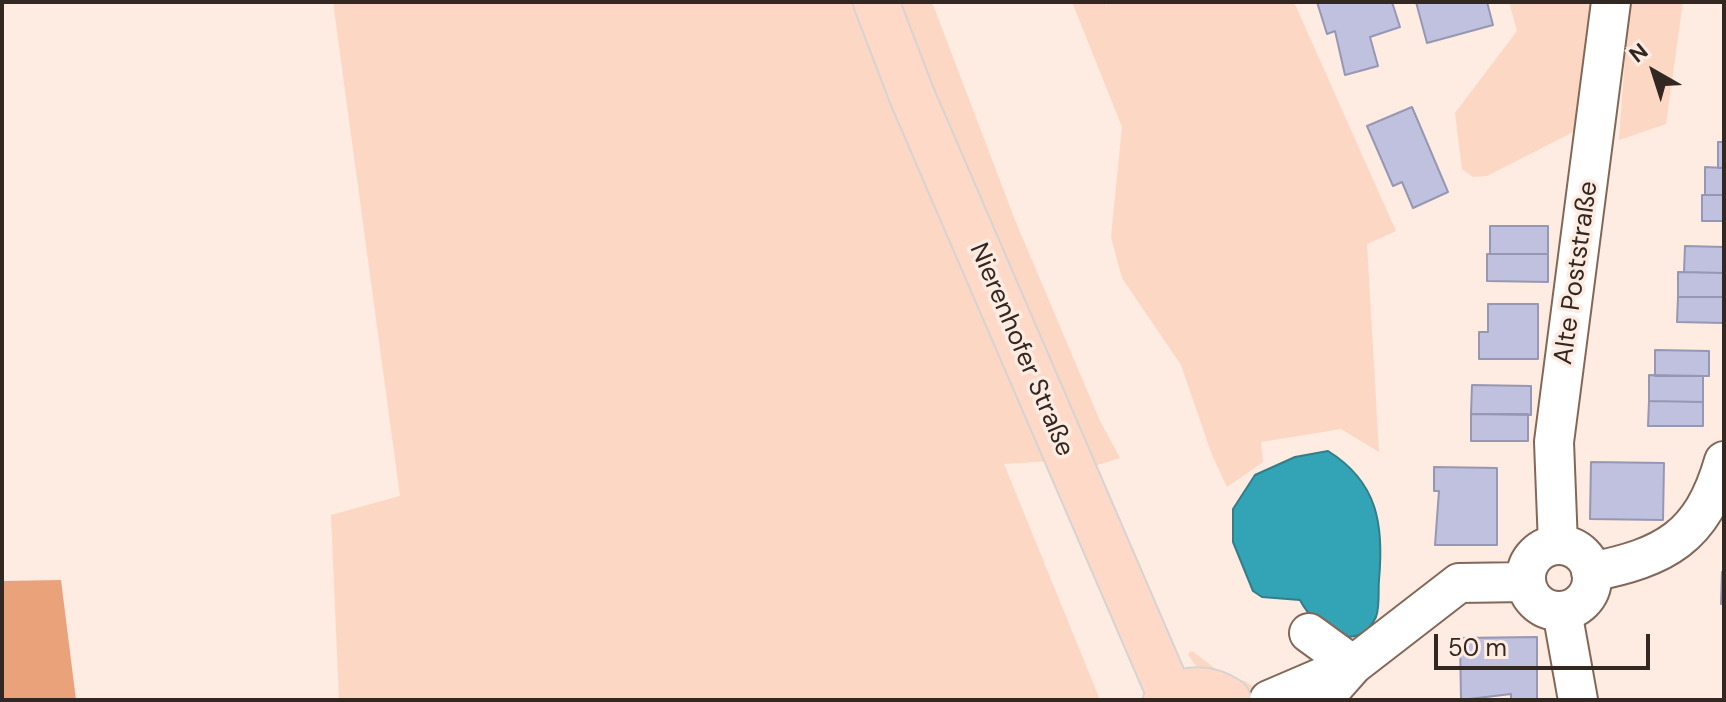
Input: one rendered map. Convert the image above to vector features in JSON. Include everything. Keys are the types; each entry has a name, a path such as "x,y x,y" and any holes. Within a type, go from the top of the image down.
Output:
{"main road":[{"name":"Nierenhofer Straße","path":"876,2 912,96 1169,698"},
{"path":"1169,698 1203,690 1228,700"}],"street":[{"name":"Alte Poststraße","path":"1558,545 1554,442 1611,2"},
{"path":"1591,572 1635,562 1675,545 1698,520 1713,493 1724,461"},
{"path":"1558,545 1575,550 1591,572 1591,582 1582,602 1562,611 1542,607 1534,601 1526,582 1530,561 1547,547 1558,545"},
{"path":"1322,700 1353,665 1459,583 1526,582"},
{"path":"1562,611 1578,700"},
{"path":"1309,633 1353,665"},
{"path":"1269,700 1353,665"}],"shaded area":[{"path":"333,2 855,2 1049,461 1004,464 1100,700 339,700 331,515 400,496"},
{"path":"892,2 932,2 1015,220 1100,421 1120,458 1088,468"},
{"path":"1072,2 1105,2 1107,6 1107,2 1294,2 1396,231 1367,244 1379,452 1341,429 1261,442 1263,462 1227,487 1212,455 1181,365 1122,278 1111,237 1122,127"},
{"path":"1509,2 1598,2 1583,127 1487,176 1473,177 1462,169 1455,113 1517,31"},
{"path":"1629,2 1683,2 1666,124 1619,140"},
{"path":"61,580 76,700 2,700 2,581"},
{"path":"1192,651 1228,678 1245,681 1261,692 1240,692 1219,684 1193,663 1188,654"}],"water":[{"path":"1328,451 1358,476 1374,506 1378,523 1380,560 1377,613 1368,629 1358,635 1336,634 1325,628 1300,600 1262,597 1253,591 1233,542 1233,509 1255,475 1295,457"}],"building":[{"path":"1317,2 1392,2 1400,27 1370,37 1378,66 1345,75 1335,31 1327,34"},
{"path":"1416,2 1487,2 1493,25 1427,43"},
{"path":"1412,107 1448,192 1413,208 1402,182 1393,186 1367,126"},
{"path":"1718,142 1724,142 1724,168 1718,168"},
{"path":"1705,167 1724,168 1724,195 1705,195"},
{"path":"1702,195 1724,195 1724,221 1702,221"},
{"path":"1490,226 1548,226 1548,254 1490,254"},
{"path":"1685,246 1724,247 1724,273 1684,272"},
{"path":"1487,254 1548,254 1548,282 1487,281"},
{"path":"1678,272 1724,273 1724,297 1678,297"},
{"path":"1678,297 1724,297 1724,323 1677,322"},
{"path":"1488,304 1538,304 1538,359 1479,359 1479,332 1488,332"},
{"path":"1655,350 1709,351 1709,376 1655,376"},
{"path":"1649,375 1703,376 1703,402 1649,401"},
{"path":"1472,385 1531,386 1531,415 1471,414"},
{"path":"1649,401 1703,402 1703,426 1648,426"},
{"path":"1471,414 1528,414 1528,441 1471,441"},
{"path":"1591,462 1664,463 1663,520 1590,519"},
{"path":"1434,467 1497,468 1497,545 1435,545 1439,491 1434,491"},
{"path":"1724,572 1724,604 1721,604"},
{"path":"1537,637 1537,700 1511,700 1511,694 1461,700 1460,638"}]}
